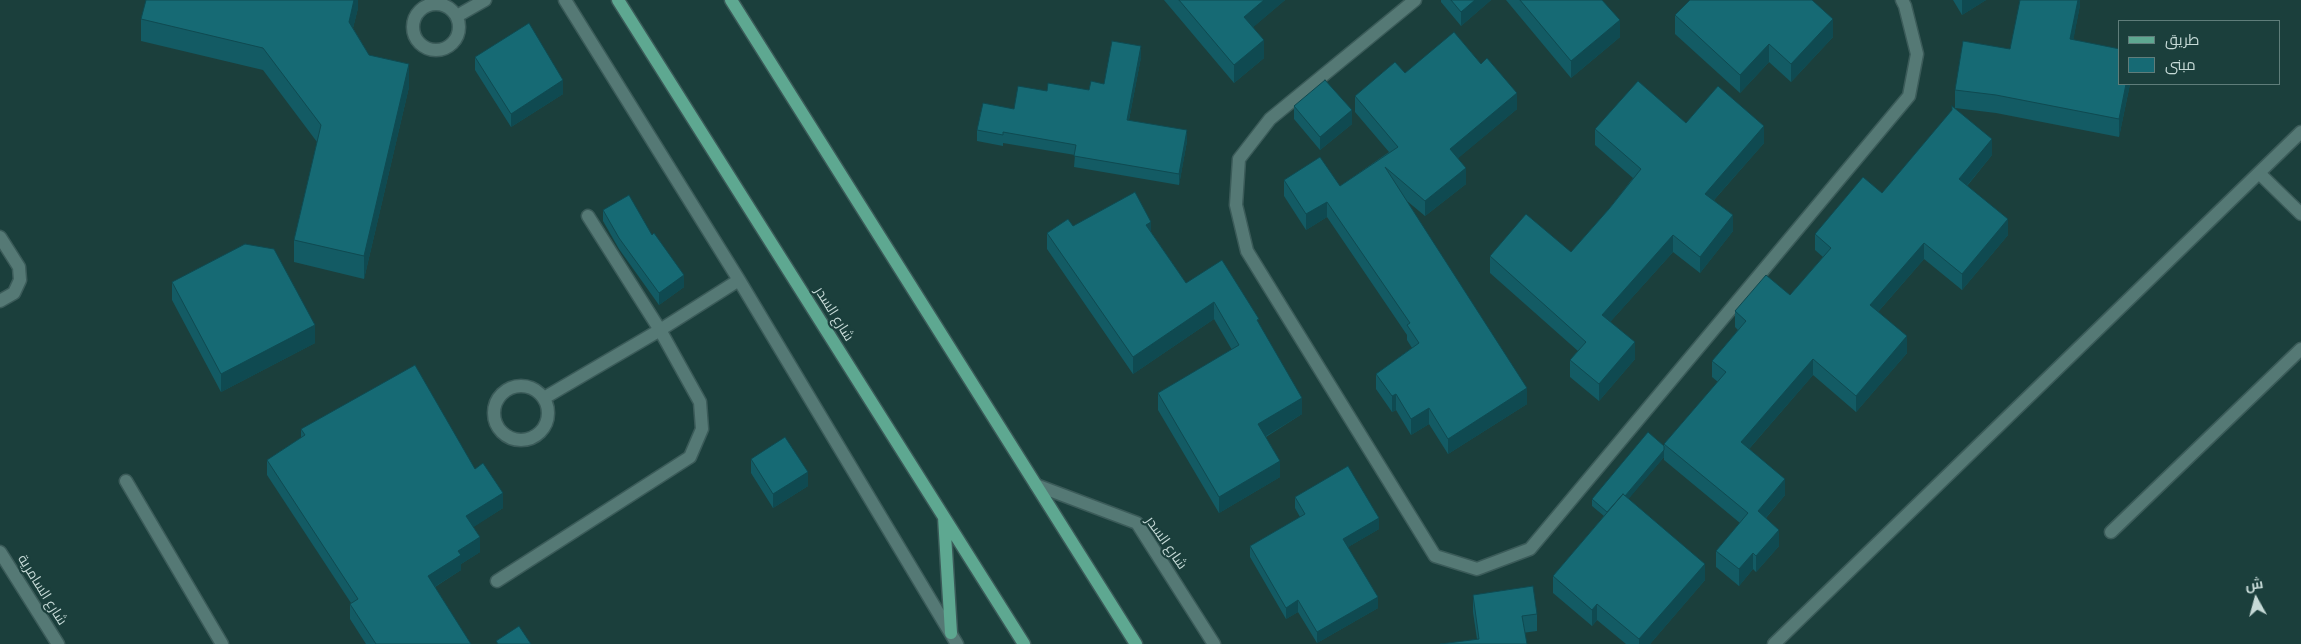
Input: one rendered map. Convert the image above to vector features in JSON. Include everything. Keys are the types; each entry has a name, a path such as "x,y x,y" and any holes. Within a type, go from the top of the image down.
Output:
{"main road":[{"name":"شارع السدر","path":"618,0 1024,644"},
{"path":"731,0 1136,644"},
{"path":"944,515 954,639"}],"street":[{"path":"457,16 485,0"},
{"path":"565,0 739,280 954,639"},
{"path":"1415,0 1270,119 1239,159 1236,205 1248,251 1435,556 1477,569 1530,550 1909,96 1917,54 1906,6 1902,0"},
{"path":"1774,644 2299,137"},
{"path":"2260,174 2301,214"},
{"path":"497,580 690,457 702,429 700,402 660,330 588,216"},
{"path":"0,237 19,267 20,280 14,293 0,301"},
{"path":"544,398 660,330 739,280"},
{"path":"2111,532 2301,349"},
{"path":"528,386 544,398 548,416 540,433 532,438 513,439 498,428 493,410 496,400 509,388 528,386"},
{"path":"126,482 222,644"},
{"name":"شارع السدر","path":"1036,485 1137,523 1214,644"},
{"name":"شارع السامرية","path":"0,552 58,644"}],"building":[{"path":"146,0 354,0 349,22 369,55 409,64 364,256 294,240 321,125 263,48 141,19"},
{"path":"1179,0 1264,0 1244,17 1264,40 1234,65"},
{"path":"1451,0 1475,0 1461,12"},
{"path":"1520,0 1602,0 1620,20 1571,61"},
{"path":"1690,0 1812,0 1833,19 1791,64 1769,44 1740,75 1675,15"},
{"path":"2020,0 2078,0 2070,39 2118,49 2118,85 2126,85 2119,119 1996,95 1955,90 1963,41 2010,49"},
{"path":"529,23 563,80 511,114 475,57"},
{"path":"1454,32 1481,64 1487,58 1517,93 1450,149 1466,168 1425,201 1385,167 1527,388 1448,439 1429,408 1411,419 1396,394 1392,396 1376,374 1419,343 1407,325 1410,323 1327,202 1306,214 1284,180 1320,157 1340,186 1398,147 1355,96 1395,62 1405,73"},
{"path":"1112,41 1141,46 1127,120 1187,130 1179,174 1074,156 1076,145 1003,132 1003,135 977,130 983,103 1014,109 1018,86 1047,91 1048,83 1089,90 1091,81 1104,84"},
{"path":"1325,80 1352,110 1320,137 1294,106"},
{"path":"1638,81 1686,123 1718,86 1764,126 1705,194 1733,215 1700,257 1673,235 1602,315 1635,342 1599,384 1570,360 1586,342 1490,256 1526,214 1571,252 1609,209 1641,169 1595,129"},
{"path":"1952,106 1992,139 1959,179 2008,219 1962,274 1924,243 1870,305 1907,336 1856,396 1813,359 1741,442 1785,479 1758,511 1779,530 1756,556 1753,553 1739,569 1716,551 1748,513 1664,444 1726,372 1712,361 1746,321 1735,311 1766,275 1790,295 1831,248 1815,234 1863,177 1882,193 1952,110"},
{"path":"1135,192 1151,222 1146,225 1186,283 1222,260 1259,319 1257,320 1302,398 1258,424 1280,461 1219,497 1158,393 1239,345 1214,302 1133,357 1047,233 1068,219 1073,226"},
{"path":"629,195 652,235 654,233 684,275 659,293 619,238 603,210"},
{"path":"245,244 274,249 315,325 221,374 172,282"},
{"path":"415,365 475,469 483,463 503,493 466,516 480,537 458,551 461,555 428,576 471,644 376,644 350,604 358,599 267,460 305,435 301,429"},
{"path":"1648,432 1664,446 1664,450 1625,496 1623,494 1607,512 1592,499"},
{"path":"785,437 808,472 773,494 751,459"},
{"path":"1348,466 1379,518 1343,539 1378,597 1317,632 1298,600 1286,608 1250,546 1305,514 1295,497"},
{"path":"1623,494 1705,564 1639,639 1597,604 1592,610 1553,576"},
{"path":"1533,586 1537,614 1522,616 1527,644 1440,644 1479,639 1473,595"},
{"path":"519,626 531,644 498,644 496,641"}]}
